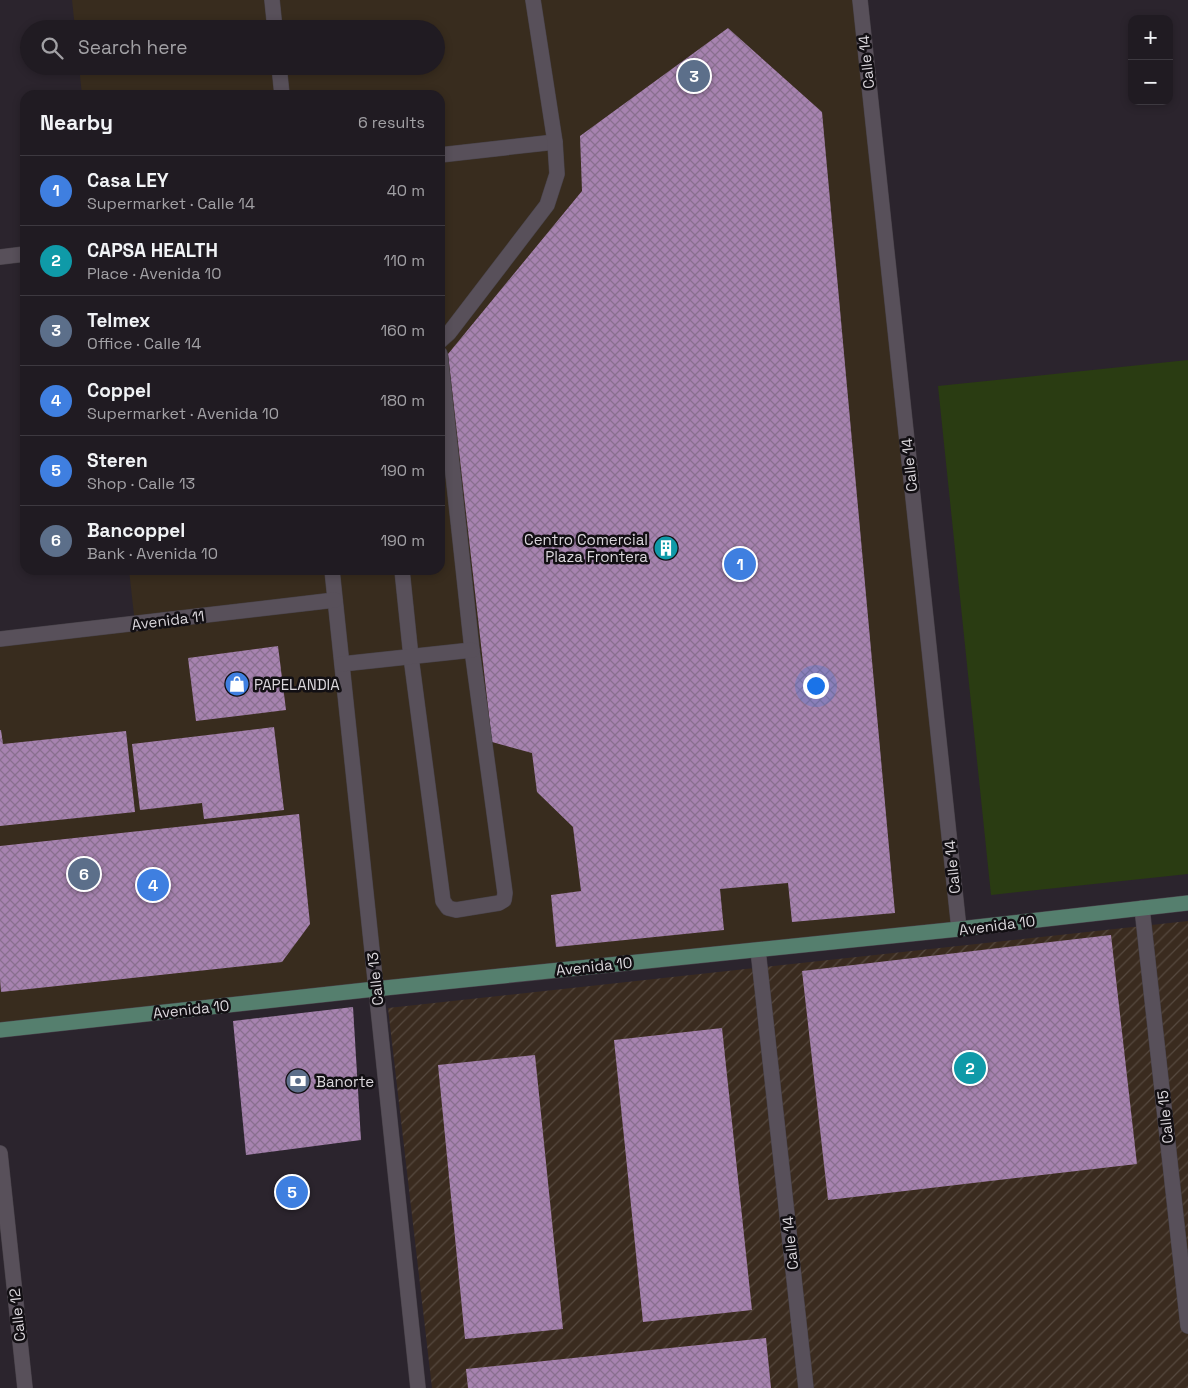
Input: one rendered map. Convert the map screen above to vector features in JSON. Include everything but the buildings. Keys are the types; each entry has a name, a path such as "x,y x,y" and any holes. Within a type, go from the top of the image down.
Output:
{"main road":[{"name":"Avenida 10","path":"0,1030 375,988 959,929 1188,903"}],"street":[{"path":"272,0 274,20"},
{"path":"445,337 547,205 557,174 533,0"},
{"name":"Calle 14","path":"860,0 959,929"},
{"path":"280,75 281,90"},
{"path":"445,154 554,142"},
{"path":"0,257 20,255"},
{"path":"403,575 411,657 443,900 448,908 456,910 498,903 504,900 505,893 472,650 445,400"},
{"name":"Calle 13","path":"333,575 418,1388"},
{"name":"Avenida 11","path":"0,639 336,600"},
{"path":"342,664 472,650"},
{"name":"Calle 15","path":"1142,908 1188,1326"},
{"name":"Calle 14","path":"758,950 806,1388"},
{"name":"Calle 12","path":"0,1153 25,1388"}],"shaded area":[{"path":"72,0 860,0 959,929 0,1030 0,639 135,624 130,575 445,575 445,90 81,90 80,75 445,75 445,20 74,20"},
{"path":"1188,921 1188,1388 432,1388 388,1008"}],"green space":[{"path":"1188,360 1188,874 991,895 938,386"}],"place":[{"name":"Telmex","path":"694,76"},
{"name":"Centro Comercial Plaza Frontera","path":"666,548"},
{"name":"Casa LEY","path":"740,564"},
{"name":"PAPELANDIA","path":"237,684"},
{"name":"Bancoppel","path":"84,874"},
{"name":"Coppel","path":"153,885"},
{"name":"CAPSA HEALTH","path":"970,1068"},
{"name":"Banorte","path":"298,1081"},
{"name":"Steren","path":"292,1192"}]}
